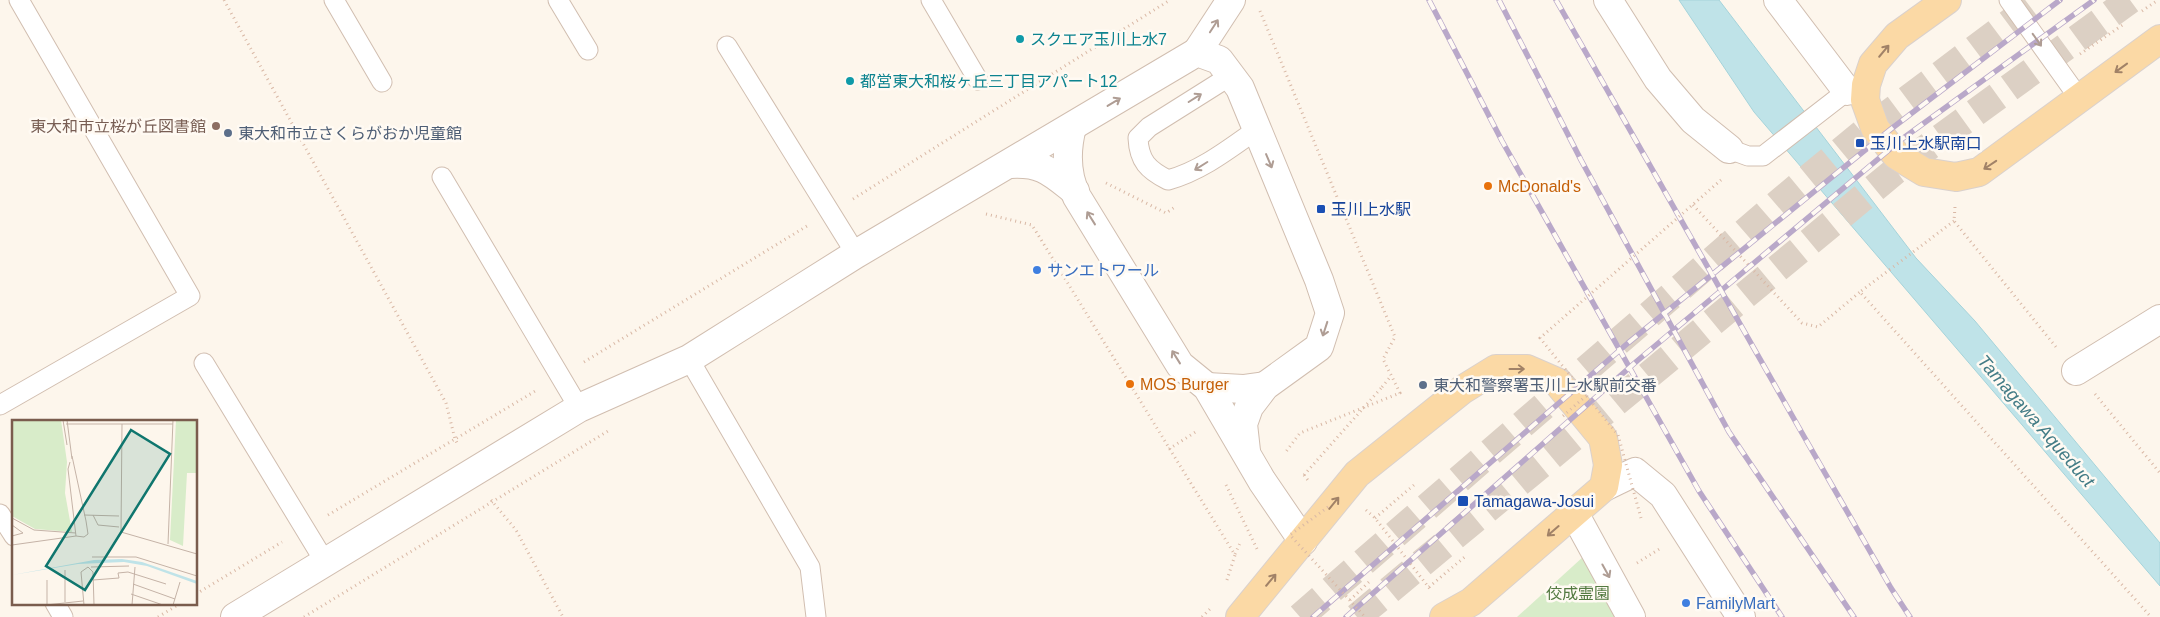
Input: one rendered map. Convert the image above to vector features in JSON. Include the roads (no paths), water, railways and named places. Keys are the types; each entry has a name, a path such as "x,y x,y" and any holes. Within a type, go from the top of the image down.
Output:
{"main road":[{"path":"1947,0 1897,36 1847,94 1865,100 1875,128 1896,155 1924,172 1956,177 1979,172 2005,155 2079,98 2158,45"},
{"path":"1240,617 1357,474 1462,390 1496,368 1527,369 1557,382 1603,438 1608,465 1604,488 1471,602 1439,605"}],"street":[{"path":"235,617 579,408 689,359 856,254 1197,52 1231,0"},
{"path":"1608,0 1658,79 1693,120 1729,150"},
{"path":"1778,0 1847,94"},
{"path":"1197,52 1218,60 1240,88 1319,280 1330,313 1319,347 1265,386 1249,408 1243,424 1246,451"},
{"path":"1072,127 1068,143 1068,161 1074,191"},
{"path":"1010,164 1030,163 1052,172 1074,191 1180,365 1207,387 1262,481 1303,540"},
{"path":"2076,370 2160,319"},
{"path":"1207,387 1243,389 1265,386"},
{"path":"1604,488 1636,472 1663,495 1741,617"},
{"path":"1574,513 1631,617"}],"lane":[{"path":"0,405 190,296 19,0"},
{"path":"334,0 382,82"},
{"path":"558,0 588,50"},
{"path":"932,0 978,80"},
{"path":"2009,0 2079,98"},
{"path":"727,46 856,254"},
{"path":"1230,76 1148,127 1138,138 1139,153 1151,172 1168,180 1186,175 1231,148 1256,130"},
{"path":"1729,150 1748,156 1762,156 1847,94"},
{"path":"442,177 579,408"},
{"path":"689,359 810,568 816,617"},
{"path":"204,363 325,562"},
{"path":"0,514 12,533"},
{"path":"56,604 63,617"}],"water":[{"name":"Tamagawa Aqueduct","path":"1679,0 1719,0 1916,258 1975,321 2160,543 2160,586 1754,112"}],"tunnel":[{"path":"1300,617 1782,200 1864,132 2040,0"},
{"path":"1357,617 1895,171 2130,0"}],"railway":[{"path":"1429,0 1502,141 1699,491 1782,617"},
{"path":"1499,0 1581,160 1729,432 1854,617"},
{"path":"1556,0 1802,433 1891,588 1910,617"},
{"path":"1313,617 1628,343 1891,129 2060,0"},
{"path":"1346,617 1637,361 1902,139 2094,0"}],"place":[{"name":"スクエア玉川上水7","path":"1020,39"},
{"name":"都営東大和桜ヶ丘三丁目アパート12","path":"850,81"},
{"name":"東大和市立桜が丘図書館","path":"216,126"},
{"name":"東大和市立さくらがおか児童館","path":"228,133"},
{"name":"玉川上水駅南口","path":"1860,143"},
{"name":"McDonald's","path":"1488,186"},
{"name":"玉川上水駅","path":"1321,209"},
{"name":"サンエトワール","path":"1037,270"},
{"name":"MOS Burger","path":"1130,384"},
{"name":"東大和警察署玉川上水駅前交番","path":"1423,385"},
{"name":"Tamagawa-Josui","path":"1463,501"},
{"name":"FamilyMart","path":"1686,603"}],"park label":[{"name":"佼成霊園","path":"1578,593"}]}
